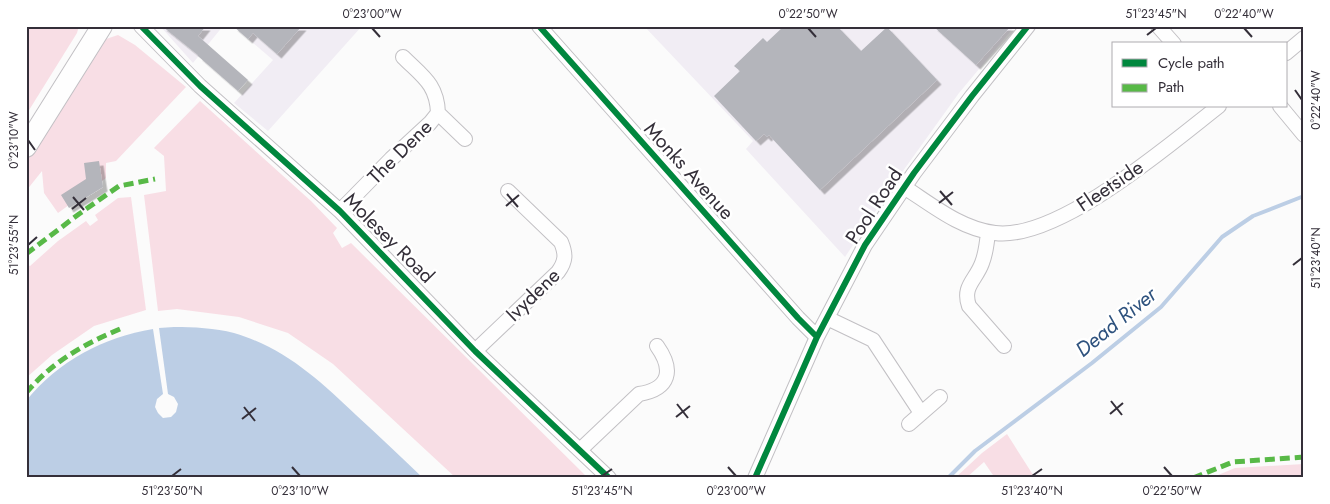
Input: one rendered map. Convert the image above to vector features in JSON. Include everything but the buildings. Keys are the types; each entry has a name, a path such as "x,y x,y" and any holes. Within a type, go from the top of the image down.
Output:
{"main road":[{"path":"26,147 102,26"}],"street":[{"name":"Molesey Road","path":"141,26 200,86 340,211 476,351 609,478"},
{"name":"Monks Avenue","path":"539,26 817,337"},
{"name":"Pool Road","path":"755,478 817,337 866,245 904,187 972,96 1028,26"},
{"path":"1158,26 1172,42"},
{"path":"1288,51 1304,38"},
{"name":"The Dene","path":"340,211 438,113 438,100 432,86 403,57"},
{"name":"Fleetside","path":"904,187 960,223 997,234 1024,232 1045,225 1082,206 1146,162 1216,108"},
{"path":"1282,108 1304,135"},
{"name":"The Dene","path":"438,113 465,139"},
{"name":"Ivydene","path":"476,351 565,263 565,252 561,242 508,192"},
{"path":"988,232 986,253 982,265 968,288 966,298 969,306 1004,346"},
{"path":"827,318 872,340 921,413"},
{"path":"580,450 639,394 651,392 663,382 668,374 668,367 664,356 657,346"},
{"path":"908,424 940,397"}],"shaded area":[{"path":"26,26 79,26 77,33 26,115"},
{"path":"160,26 223,26 193,63"},
{"path":"233,26 362,26 268,131 234,103 273,60"},
{"path":"644,26 1015,26 959,93 895,182 845,257 746,149 753,141"},
{"path":"118,35 135,45 186,87 116,161 106,163 106,178 58,213 44,193 42,171 26,191 26,161 106,39"},
{"path":"200,101 311,201 337,228 333,233 342,248 351,243 588,478 456,478 333,364 288,333 239,317 177,309 158,311 144,195 166,191 164,156 154,148"},
{"path":"131,197 146,310 94,326 52,355 26,378 26,264 30,266 58,241 86,221 90,226 98,220 95,215 118,198"},
{"path":"1007,434 1035,478 995,478 984,462 966,478 955,478 982,453"},
{"path":"1304,464 1304,478 1211,478 1235,468"}],"water":[{"path":"159,328 204,328 234,333 252,339 285,356 315,378 423,478 26,478 26,401 52,374 83,353 100,345 117,338 153,329 163,394 157,399 155,407 163,418 171,417 176,412 178,404 174,397 168,394"}],"waterway":[{"name":"Dead River","path":"948,478 975,451 1092,363 1161,307 1222,237 1253,216 1304,196"}],"marked path":[{"path":"26,254 119,186 155,179"},
{"path":"26,393 47,372 69,355 120,329"},
{"path":"1193,478 1233,462 1304,457"}],"cycle path":[{"path":"141,26 200,86 340,211 475,351 609,478"},
{"path":"539,26 798,318 817,337"},
{"path":"755,478 817,337 865,245 914,173 1028,26"}]}
